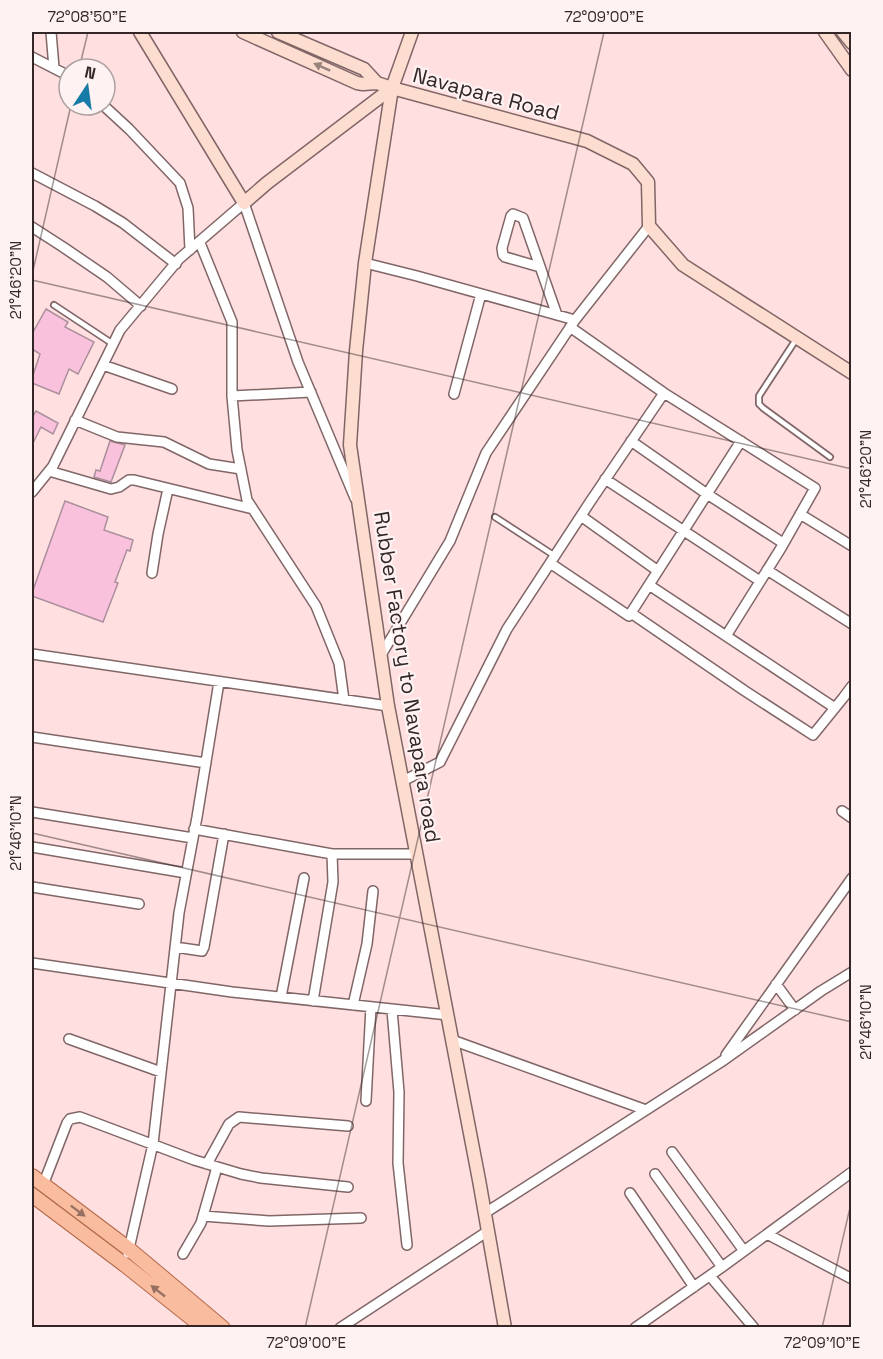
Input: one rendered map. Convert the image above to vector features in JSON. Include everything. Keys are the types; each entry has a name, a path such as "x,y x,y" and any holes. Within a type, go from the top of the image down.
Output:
{"main road":[{"path":"32,1176 129,1249 223,1328"},
{"path":"32,1195 204,1328"}],"street":[{"path":"51,32 54,68"},
{"path":"140,32 244,203 298,362 359,508"},
{"path":"243,32 357,83 377,82"},
{"path":"278,32 364,69 377,82 392,88"},
{"name":"Rubber Factory to Navapara road","path":"412,32 392,88 365,263 350,446 388,706 505,1328"},
{"path":"825,32 852,70"},
{"path":"843,32 852,43"},
{"path":"32,57 57,70"},
{"name":"Navapara Road","path":"244,203 392,88 586,141 633,164 648,182 650,226"},
{"path":"116,117 180,183 188,208 190,250"},
{"path":"32,173 123,223 176,264"},
{"path":"32,492 53,466 120,330 176,264 244,203"},
{"path":"540,267 502,255 502,248 513,214 523,218 557,315"},
{"path":"381,655 450,541 486,453 573,323 650,226 683,265 852,373"},
{"path":"32,227 107,277 141,306"},
{"path":"200,243 232,322 232,396 237,450 247,500 315,606 339,663 344,700"},
{"path":"365,263 557,315 573,323 664,393 815,488 726,636"},
{"path":"454,394 481,294"},
{"path":"103,365 172,389"},
{"path":"232,396 311,392"},
{"path":"403,781 440,762 507,629 664,393"},
{"path":"75,420 117,437 164,442 209,464 241,470"},
{"path":"632,441 707,494 783,543"},
{"path":"631,614 741,441"},
{"path":"49,471 111,489 129,480 253,509"},
{"path":"605,479 760,581"},
{"path":"152,573 168,489"},
{"path":"800,514 852,546"},
{"path":"581,516 658,571"},
{"path":"552,560 629,616 631,614 745,692 813,735 852,686"},
{"path":"767,570 852,624"},
{"path":"649,585 835,708"},
{"path":"32,654 388,706"},
{"path":"125,1265 153,1144 178,912 194,834 219,681"},
{"path":"32,737 206,763"},
{"path":"842,811 852,818"},
{"path":"32,812 194,834 224,834 332,854 417,854"},
{"path":"175,947 202,951 204,947 224,834"},
{"path":"32,847 186,873"},
{"path":"314,1001 333,882 332,854"},
{"path":"281,998 304,879"},
{"path":"722,1062 852,879"},
{"path":"32,887 139,904"},
{"path":"353,1005 367,944 373,891"},
{"path":"32,963 232,992 448,1016"},
{"path":"485,1213 722,1062 852,972"},
{"path":"776,984 795,1010"},
{"path":"366,1101 371,1007"},
{"path":"392,1010 398,1074 398,1163 407,1245"},
{"path":"69,1039 161,1072"},
{"path":"452,1040 646,1110"},
{"path":"43,1185 67,1123 74,1117 80,1117 212,1165 261,1178 348,1187"},
{"path":"183,1254 201,1223 212,1165 229,1124 239,1117 348,1126"},
{"path":"672,1152 744,1251"},
{"path":"635,1328 852,1172"},
{"path":"655,1174 722,1267"},
{"path":"630,1193 694,1287"},
{"path":"203,1216 269,1221 361,1218"},
{"path":"340,1328 488,1231"},
{"path":"767,1234 852,1279"},
{"path":"710,1276 754,1328"}],"lane":[{"path":"54,305 113,344"},
{"path":"796,338 759,396 759,404 830,457"},
{"path":"495,518 552,560"}],"building":[{"path":"46,309 68,322 65,327 94,342 78,374 69,369 59,394 32,383 40,354 32,349 32,334"},
{"path":"36,411 58,423 53,434 41,427 32,445 32,418"},
{"path":"110,441 125,445 111,482 94,477 96,470 100,471"},
{"path":"65,501 108,517 104,530 133,540 115,582 118,583 103,622 32,596"}]}
